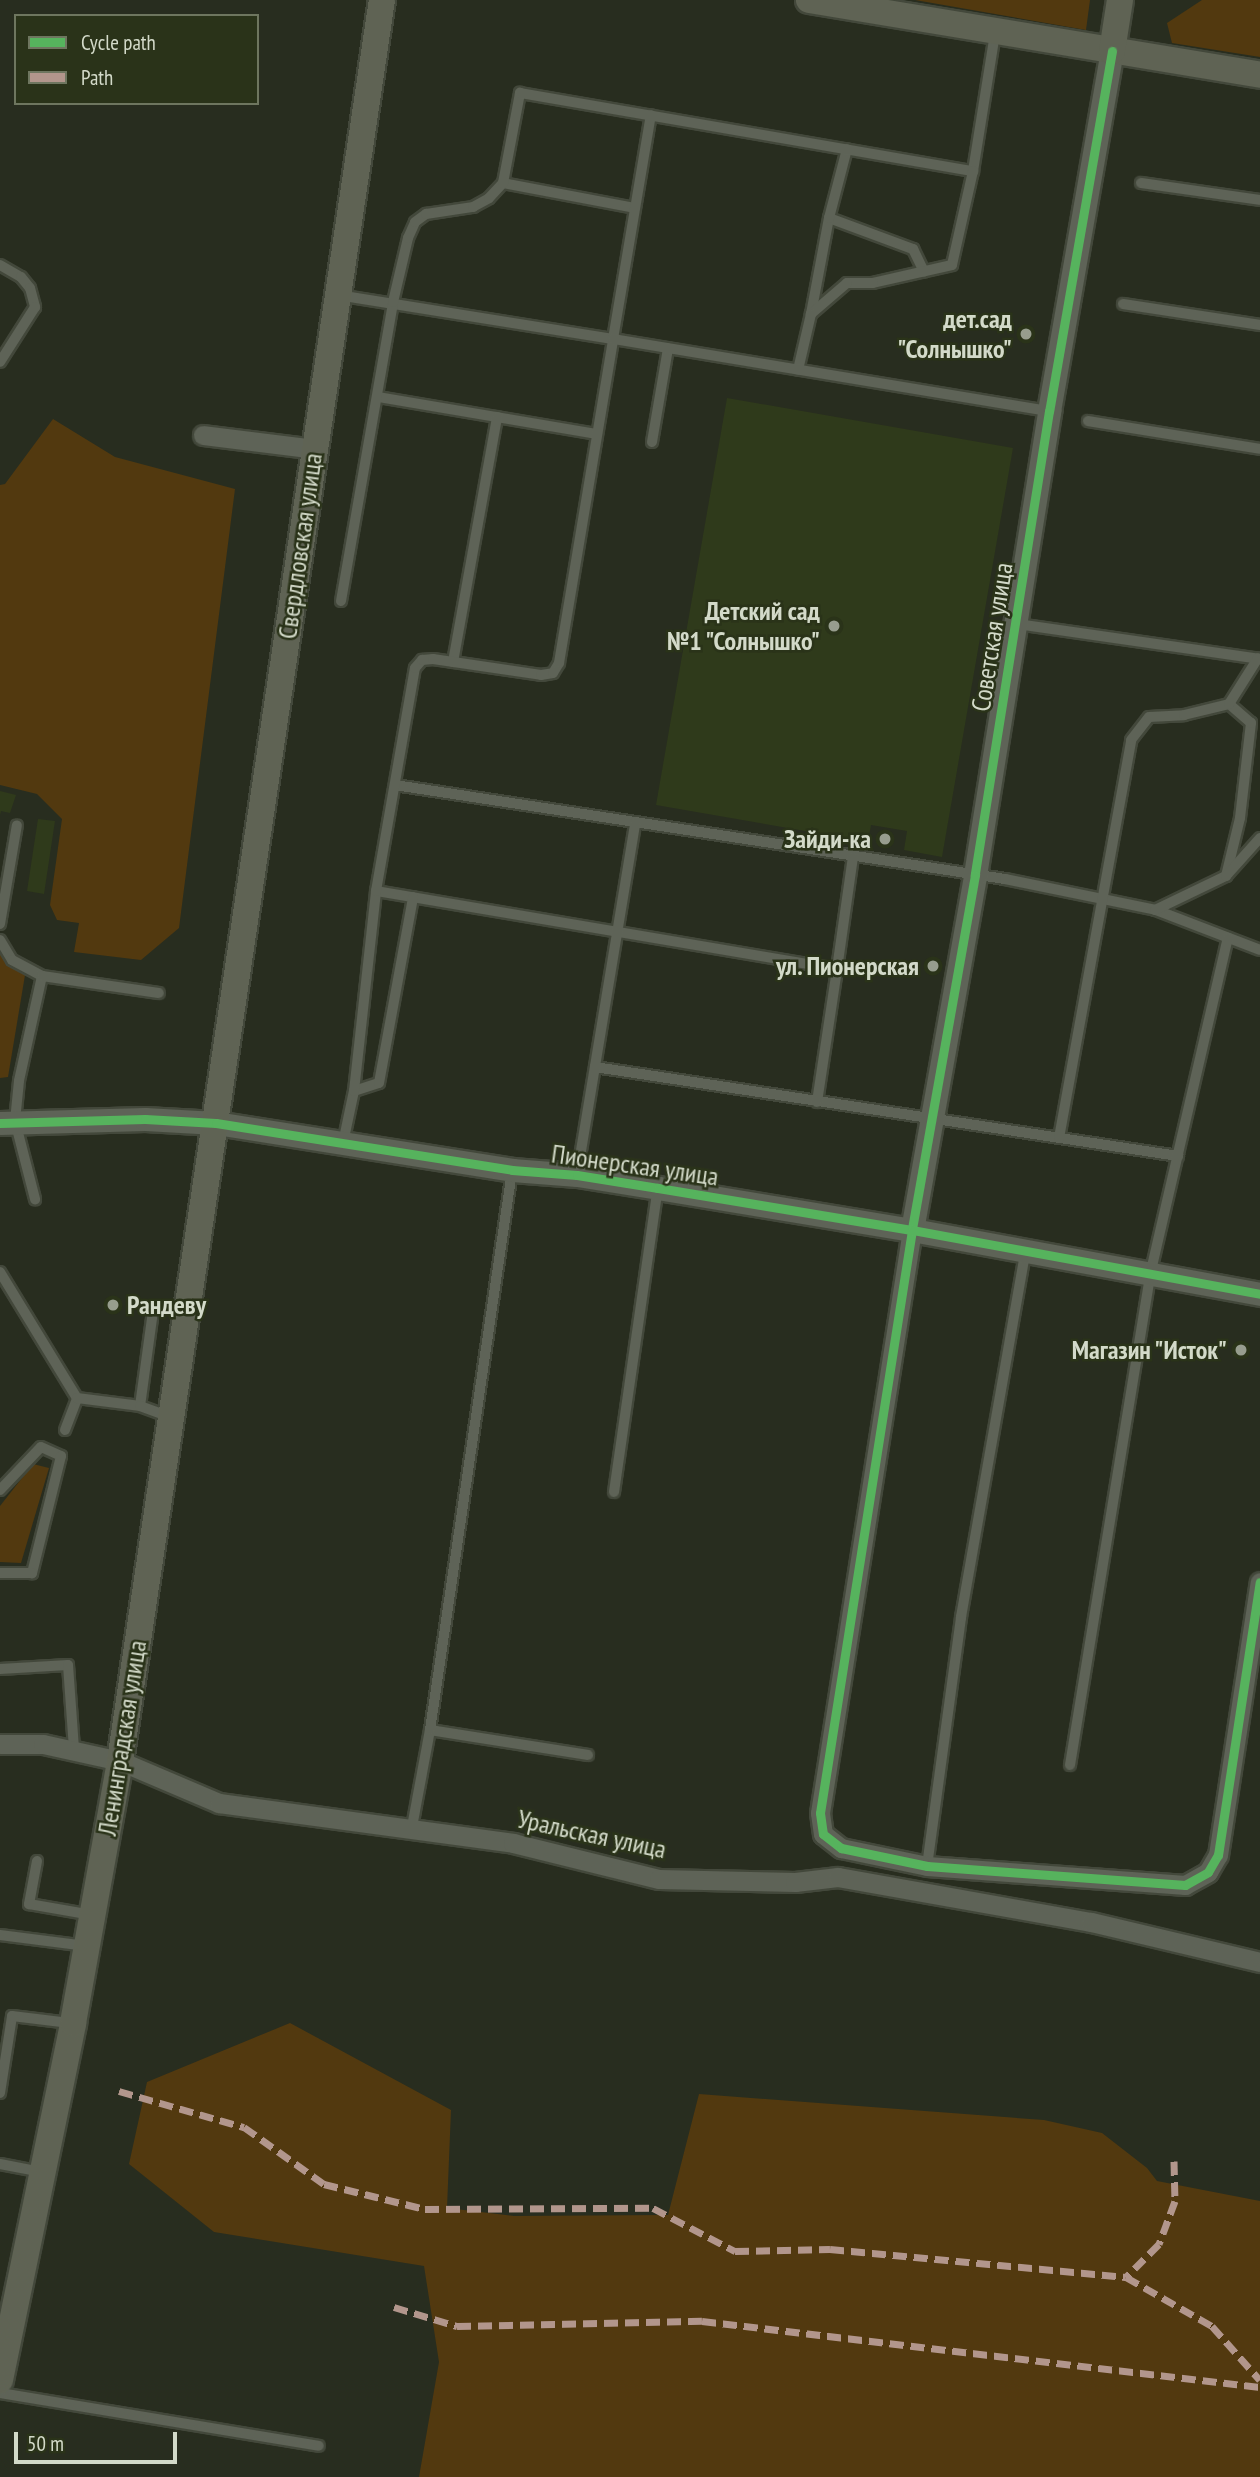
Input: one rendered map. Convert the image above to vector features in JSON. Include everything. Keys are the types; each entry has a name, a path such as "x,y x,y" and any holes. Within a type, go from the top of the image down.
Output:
{"main road":[{"name":"Свердловская улица","path":"221,1092 382,0"},
{"path":"809,0 1260,75"},
{"path":"1112,51 1120,0"},
{"name":"Ленинградская улица","path":"0,2380 73,2023 120,1761 221,1092"}],"street":[{"name":"Советская улица","path":"912,1230 975,876 1049,411 1112,51"},
{"path":"203,435 315,449"},
{"name":"Пионерская улица","path":"8,1122 145,1119 216,1124 512,1170 577,1175 658,1188 912,1230 1260,1294"},
{"path":"912,1230 820,1813 823,1834 841,1848 927,1866 1185,1885 1208,1872 1218,1855 1249,1686 1260,1582"},
{"name":"Уральская улица","path":"0,1744 43,1744 120,1761 152,1772 200,1798 219,1802 513,1843 659,1879 795,1882 838,1877 1091,1922 1260,1962"},
{"path":"838,1877 843,1866 841,1848"}],"lane":[{"path":"811,314 847,283 873,283 951,265 973,171 996,30"},
{"path":"341,601 399,270 415,222 426,214 473,207 489,198 503,183 520,93 973,171"},
{"path":"343,1144 354,1091 376,891 415,668 422,660 541,675 553,673 559,663 651,115"},
{"path":"798,369 828,218 847,149"},
{"path":"503,183 635,208"},
{"path":"1142,183 1260,200"},
{"path":"828,218 912,249 924,272"},
{"path":"0,265 21,277 30,288 35,307 0,362"},
{"path":"338,295 1049,411"},
{"path":"1123,304 1260,326"},
{"path":"652,442 668,348"},
{"path":"378,397 597,434"},
{"path":"453,662 497,417"},
{"path":"1088,421 1260,449"},
{"path":"1017,624 1259,659 1228,704 1184,715 1149,717 1131,740 1059,1138"},
{"path":"1226,876 1240,818 1251,723 1228,704"},
{"path":"395,785 1006,879 1155,910 1260,950"},
{"path":"577,1175 635,823"},
{"path":"0,924 17,825"},
{"path":"1155,910 1226,876 1260,838"},
{"path":"817,1102 853,857"},
{"path":"376,891 836,969"},
{"path":"354,1091 379,1083 413,897"},
{"path":"1070,1765 1150,1275 1228,938"},
{"path":"0,940 12,960 42,976 159,993"},
{"path":"35,1199 8,1122 42,976"},
{"path":"595,1067 1178,1156"},
{"path":"412,1827 430,1730 512,1170"},
{"path":"614,1492 658,1188"},
{"path":"927,1866 961,1617 1025,1252"},
{"path":"0,1272 77,1398"},
{"path":"140,1406 152,1318"},
{"path":"77,1398 140,1406 171,1417"},
{"path":"65,1430 77,1398"},
{"path":"0,1490 41,1447 61,1456 32,1573 0,1573"},
{"path":"0,1669 68,1665 74,1749"},
{"path":"430,1730 588,1755"},
{"path":"37,1861 29,1904 93,1915"},
{"path":"0,1936 87,1946"},
{"path":"0,2093 12,2016 73,2023"},
{"path":"0,2164 43,2172"},
{"path":"0,2393 319,2446"}],"shaded area":[{"path":"915,0 1090,0 1086,30"},
{"path":"1202,0 1260,0 1260,57 1172,43 1167,23"},
{"name":"Детский сад №1 \"Солнышко\"","path":"727,398 1013,448 942,857 904,850 907,831 871,825 868,842 656,805"},
{"path":"53,419 115,457 235,489 179,928 141,960 74,952 79,923 57,920 50,905 62,819 37,794 0,785 0,485 5,484"},
{"path":"0,791 16,795 10,813 1,811 0,815"},
{"path":"38,819 55,821 44,894 27,891"},
{"path":"0,945 25,975 8,1077 0,1078"},
{"path":"33,1464 49,1468 21,1563 0,1562 0,1506"},
{"path":"290,2023 451,2110 447,2208 514,2216 668,2215 699,2094 1044,2120 1102,2133 1147,2168 1157,2181 1260,2201 1260,2477 419,2477 439,2362 424,2266 214,2232 129,2164 147,2082"}],"marked path":[{"path":"119,2091 244,2127 324,2184 425,2209 653,2208 735,2251 830,2249 1126,2277"},
{"path":"1174,2161 1175,2201 1159,2244 1126,2277 1212,2326 1260,2380"},
{"path":"394,2307 457,2326 702,2321 1260,2387"}],"cycle path":[{"path":"1112,51 1049,411 975,875 912,1230 820,1813 823,1834 841,1848 927,1866 1185,1885 1208,1872 1218,1855 1260,1582"},
{"path":"0,1123 145,1119 216,1123 512,1170 577,1175 658,1188 912,1230 1260,1294"}],"place":[{"name":"дет.сад \"Солнышко\"","path":"1026,334"},
{"name":"Детский сад №1 \"Солнышко\"","path":"834,626"},
{"name":"Зайди-ка","path":"885,839"},
{"name":"ул. Пионерская","path":"933,966"},
{"name":"Рандеву","path":"113,1305"},
{"name":"Магазин \"Исток\"","path":"1241,1350"}]}
